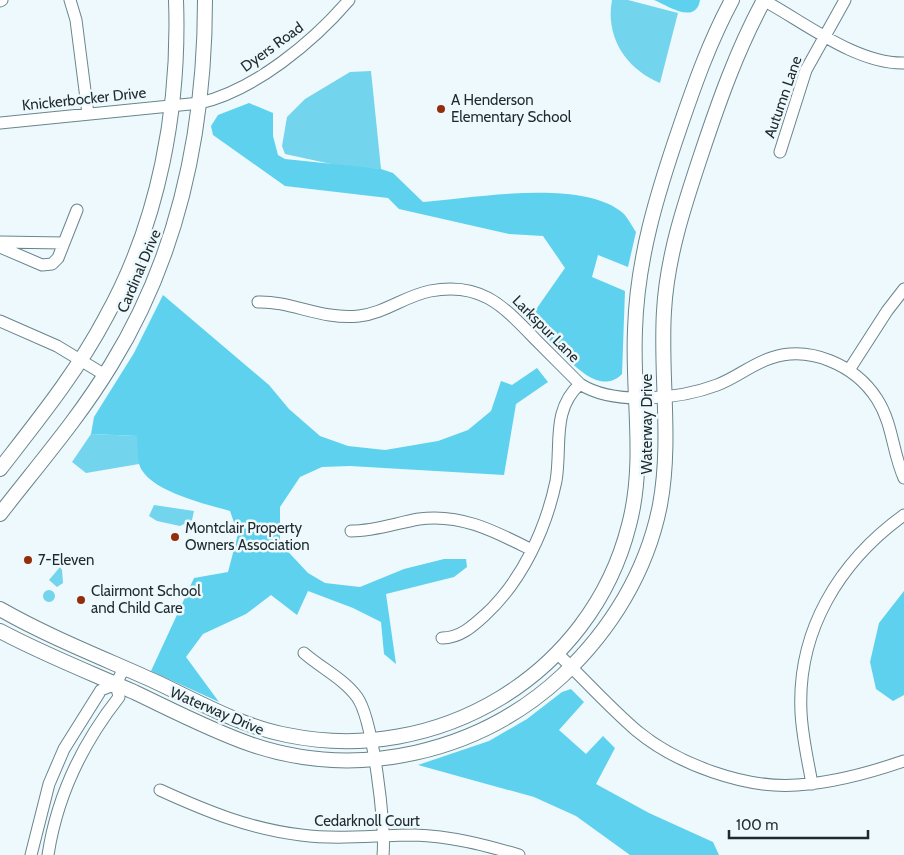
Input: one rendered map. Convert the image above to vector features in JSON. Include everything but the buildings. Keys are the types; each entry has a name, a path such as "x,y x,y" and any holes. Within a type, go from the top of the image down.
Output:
{"main road":[{"name":"Cardinal Drive","path":"0,469 57,396 81,360 107,317 136,251 158,179 172,106 176,58 176,0"},
{"name":"Cardinal Drive","path":"0,514 55,445 105,375 131,330 163,261 185,188 200,103 205,39 205,0"},
{"name":"Waterway Drive","path":"0,609 227,715 282,734 318,740 371,740 432,730 477,712 523,684 558,654 591,613 611,576 624,545 638,478 634,358 637,291 650,223 700,70 732,0"},
{"name":"Waterway Drive","path":"0,630 227,735 276,752 323,759 374,759 416,754 480,732 529,703 572,667 589,648 618,610 635,580 647,551 660,506 664,479 666,452 664,307 674,243 682,210 725,83 763,0"}],"street":[{"path":"70,0 76,20 88,114"},
{"name":"Dyers Road","path":"172,106 216,99 248,84 275,67 315,34 349,0"},
{"path":"763,0 824,35 868,57 904,63"},
{"name":"Autumn Lane","path":"780,152 806,70 845,0"},
{"name":"Knickerbocker Drive","path":"0,123 172,106"},
{"path":"0,247 48,266 55,262 64,244 76,210"},
{"path":"0,242 64,244"},
{"name":"Larkspur Lane","path":"258,302 274,302 318,314 358,316 387,309 428,292 445,289 465,290 486,296 502,305 580,384 601,395 636,397 681,395 718,385 757,364 781,355 794,354 822,357 849,370 876,397 899,438 904,478"},
{"path":"849,370 887,311 904,289"},
{"path":"1,325 31,333 105,375"},
{"path":"442,638 462,633 491,609 504,594 532,550 546,517 555,482 560,455 559,425 561,410 569,396 580,384"},
{"path":"812,784 802,729 800,693 805,658 814,625 824,604 847,567 881,532 904,516"},
{"path":"351,531 375,530 420,519 455,519 489,528 532,550"},
{"path":"304,653 351,689 367,719 384,837 383,855"},
{"path":"558,654 632,726 670,753 717,773 750,782 781,785 812,784 866,773 904,762"},
{"path":"48,855 64,792 86,744 119,697 116,684 124,668"},
{"path":"31,855 49,784 64,749 101,690 116,684"},
{"name":"Cedarknoll Court","path":"160,790 211,813 262,828 325,838 415,835 472,842 519,855"}],"shaded area":[{"path":"612,0 628,0 678,13 660,83 637,69 621,50 615,39 612,27"},
{"path":"654,0 700,0 693,11 687,13"},
{"path":"371,71 381,169 345,167 285,154 282,146 287,117 305,99 350,72"},
{"path":"249,103 273,113 273,136 278,155 285,159 381,169 393,173 423,202 498,194 555,193 582,196 605,202 623,213 636,232 628,267 598,255 592,277 625,291 622,374 615,379 603,382 591,378 572,364 530,318 565,268 543,236 509,234 399,209 388,198 285,186 213,135 211,126 218,115"},
{"path":"163,295 269,385 289,409 320,436 348,446 385,450 438,441 468,430 491,411 501,381 512,385 537,368 548,382 516,404 504,475 350,466 322,467 300,477 280,507 280,543 308,573 325,583 360,587 404,569 444,559 466,559 467,567 454,577 386,594 396,664 384,654 381,622 353,608 308,591 297,615 271,595 246,614 203,634 186,657 219,702 151,671 194,578 228,572 238,534 230,511 178,495 153,482 144,473 139,464 137,436 91,434 94,417 134,353"},
{"path":"91,434 138,436 139,464 86,473 72,462"},
{"path":"154,505 194,511 192,520 180,526 157,521 149,516"},
{"path":"60,567 63,583 57,587 49,580"},
{"path":"49,590 55,596 49,602 43,596"},
{"path":"904,591 904,695 893,701 876,689 870,662 879,623"},
{"path":"571,689 584,702 559,730 586,754 603,736 615,748 596,784 649,813 713,842 719,855 630,855 576,816 534,797 418,765 489,741 527,719 562,692"}],"place":[{"name":"A Henderson Elementary School","path":"441,109"},
{"name":"Montclair Property Owners Association","path":"175,537"},
{"name":"7-Eleven","path":"28,560"},
{"name":"Clairmont School and Child Care","path":"81,600"}]}
